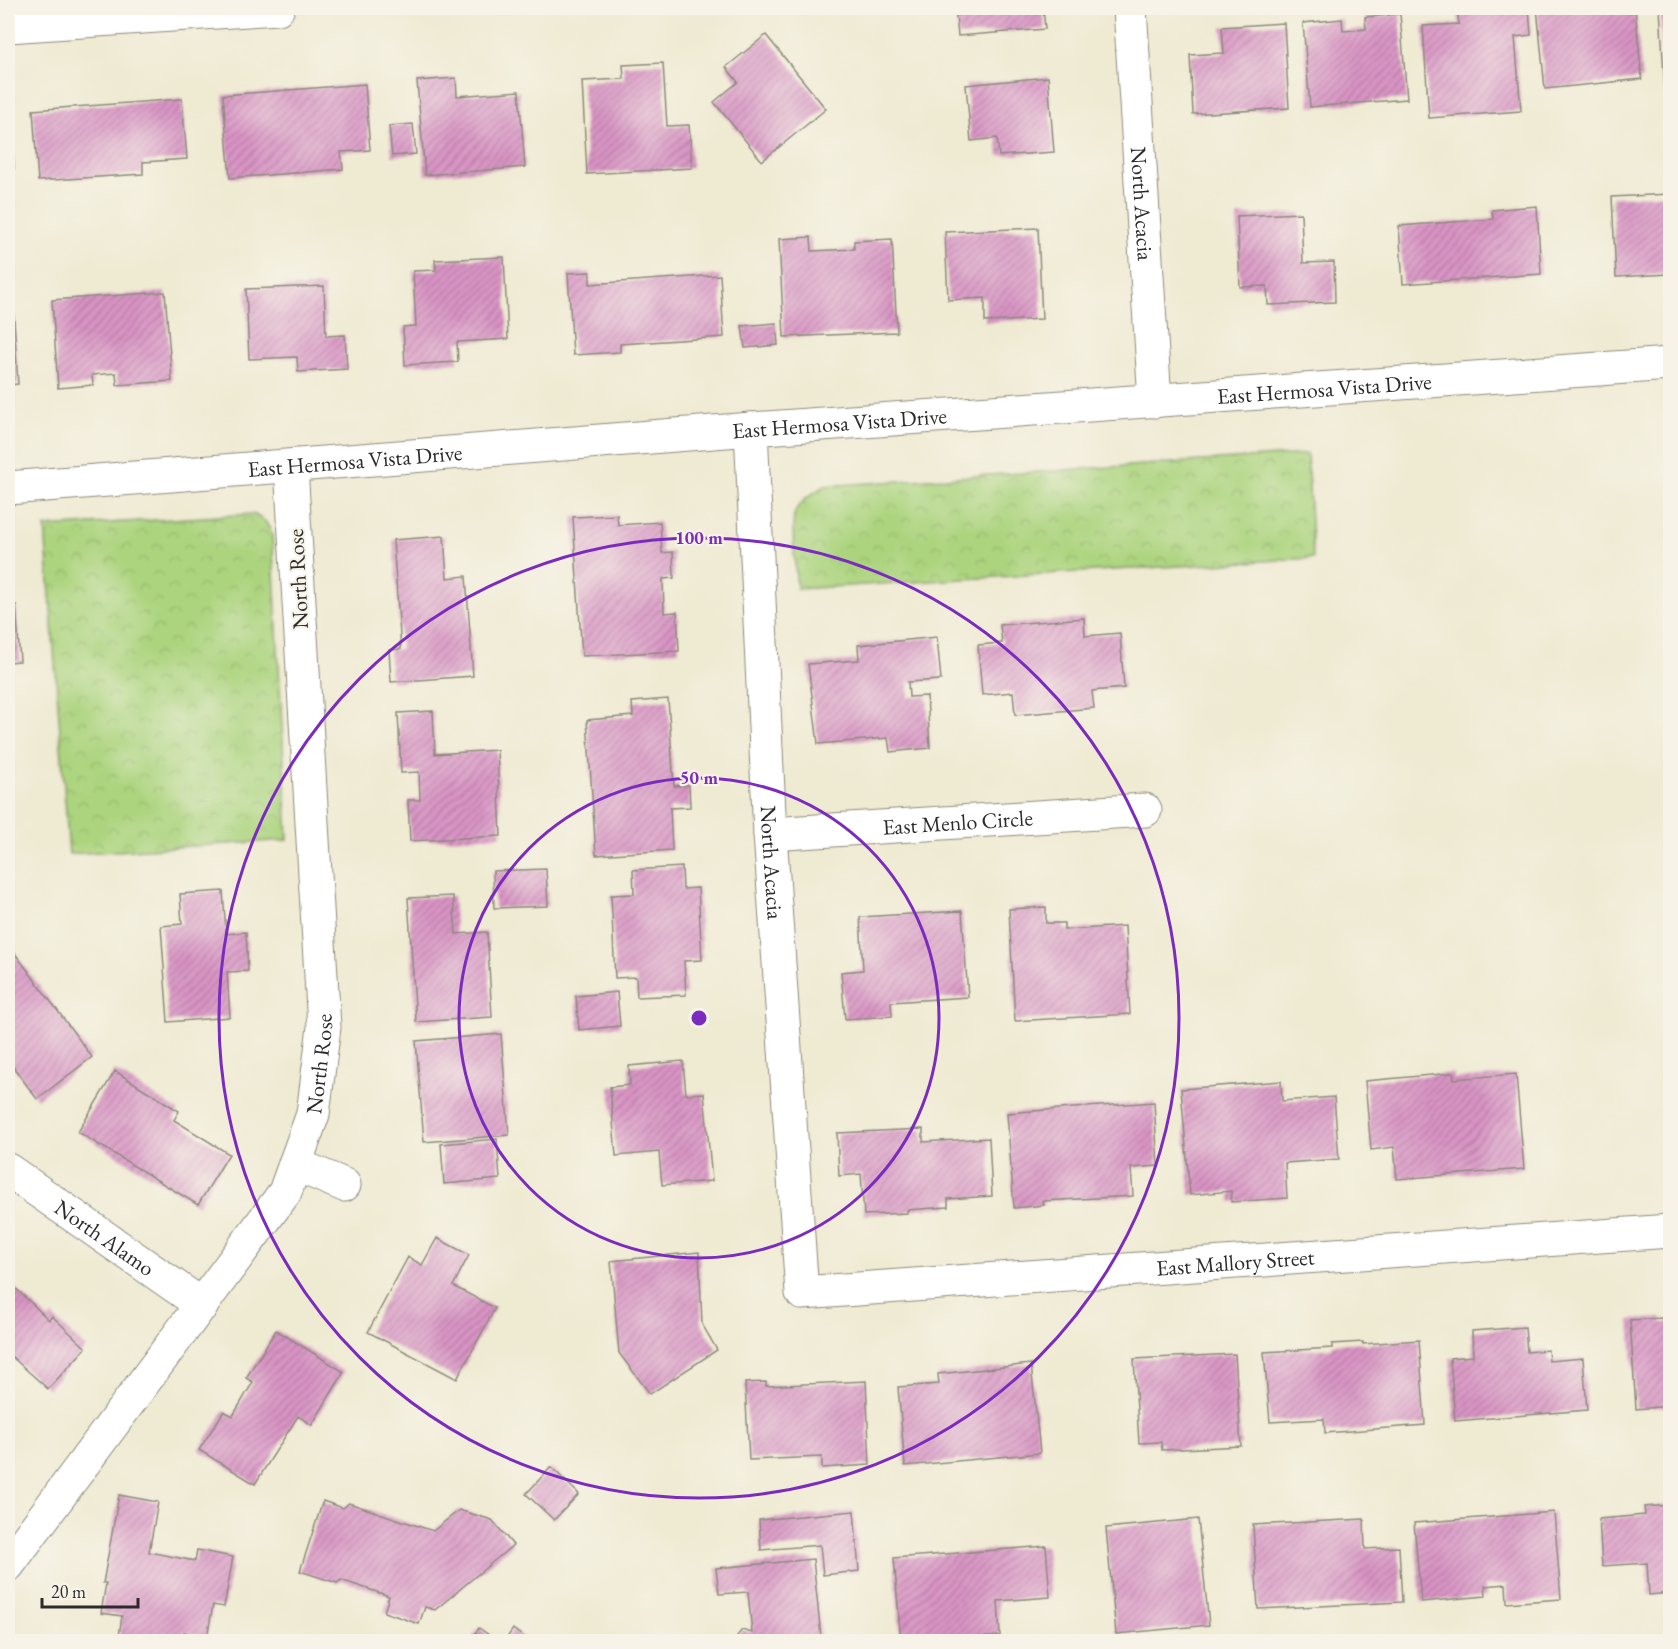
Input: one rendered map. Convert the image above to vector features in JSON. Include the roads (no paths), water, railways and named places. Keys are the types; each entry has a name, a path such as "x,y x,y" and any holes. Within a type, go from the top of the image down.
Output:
{"street":[{"path":"8,26 278,8"},
{"name":"North Acacia","path":"1130,8 1155,401"},
{"name":"East Hermosa Vista Drive","path":"8,488 751,429 1671,364"},
{"name":"North Acacia","path":"751,429 770,834 802,1293"},
{"name":"North Rose","path":"8,1565 285,1192 313,1114 324,1027 291,466"},
{"name":"East Menlo Circle","path":"770,834 1145,810"},
{"path":"295,1164 344,1185"},
{"name":"North Alamo","path":"8,1170 202,1305"},
{"name":"East Mallory Street","path":"802,1293 1671,1231"}]}
